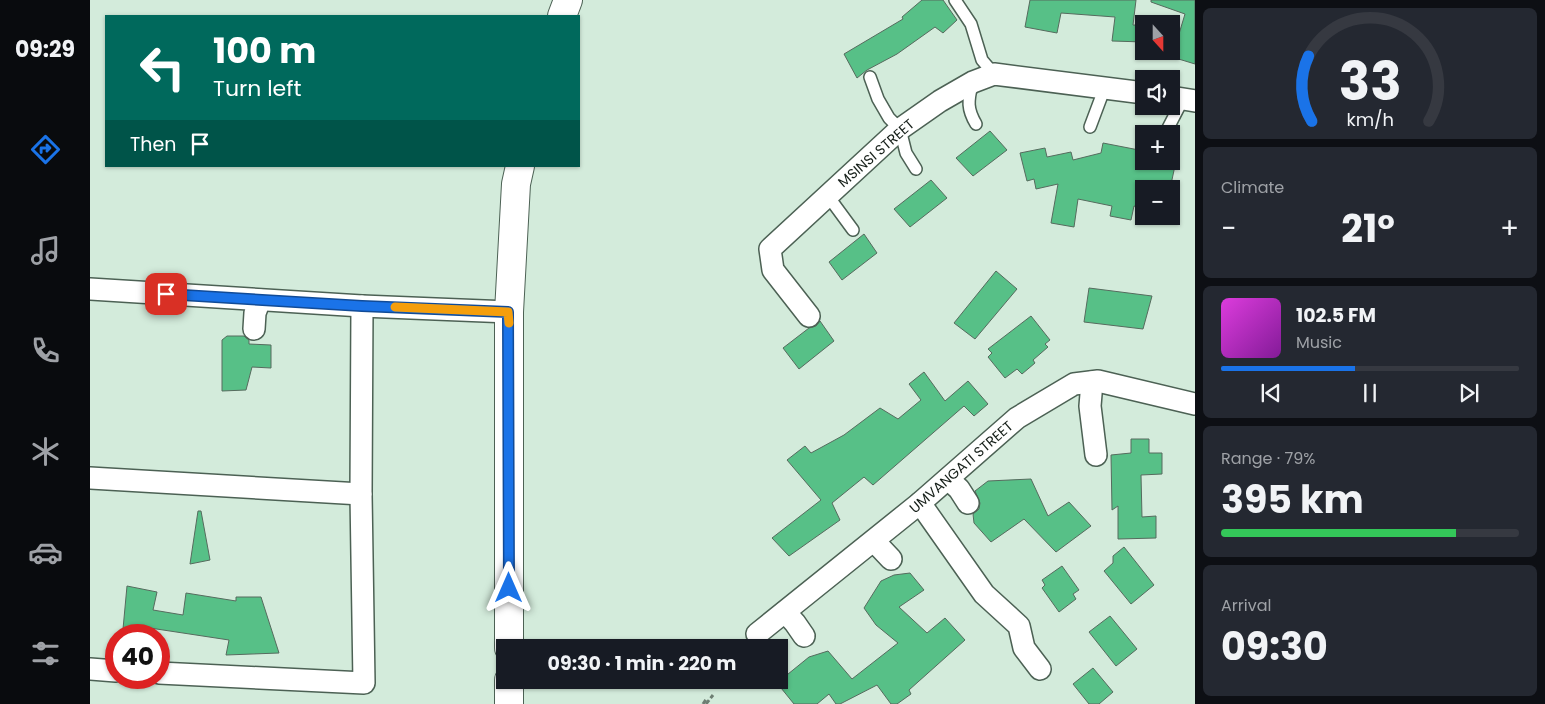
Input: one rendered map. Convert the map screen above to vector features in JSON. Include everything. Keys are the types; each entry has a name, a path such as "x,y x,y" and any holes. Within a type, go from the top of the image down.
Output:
{"street":[{"path":"562,15 568,0"},
{"name":"MSINSI STREET","path":"809,316 773,270 770,249 900,129 973,82 994,74 1135,92"},
{"path":"509,639 508,312 516,184 520,167"},
{"path":"90,289 362,306 508,312"},
{"path":"254,328 255,313 260,300"},
{"path":"170,674 364,683 361,494 362,306"},
{"name":"UMVANGATI STREET","path":"757,634 920,504 1017,418 1074,384 1098,381 1195,404"},
{"path":"1092,382 1090,406 1096,455"},
{"path":"90,478 361,494"},
{"path":"948,478 968,503"},
{"path":"920,504 984,594 1019,626 1024,648 1040,669"},
{"path":"874,540 891,559"},
{"path":"785,612 804,636"},
{"path":"90,670 105,671"},
{"path":"509,689 509,704"}],"lane":[{"path":"955,0 971,24 982,60 994,74"},
{"path":"870,77 878,99 889,118 900,129 906,153 916,169"},
{"path":"973,82 969,97 969,112 976,124"},
{"path":"1090,127 1105,87"},
{"path":"1169,125 1183,99"},
{"path":"828,196 852,230"}],"path":[{"path":"705,704 713,695"},
{"path":"705,704 707,698"}],"building":[{"path":"922,0 943,0 957,20 943,33 935,27 897,54 867,70 857,78 844,54 903,19 902,17"},
{"path":"1030,0 1136,0 1133,25 1135,25 1135,42 1112,41 1115,17 1061,13 1057,33 1025,27"},
{"path":"1151,0 1195,0 1195,64 1180,59 1180,31 1185,14 1151,2"},
{"path":"990,131 1007,150 973,176 956,158"},
{"path":"1103,143 1135,149 1135,170 1174,170 1172,180 1135,180 1135,206 1131,220 1110,216 1112,206 1078,199 1074,227 1051,223 1058,184 1036,189 1034,179 1027,181 1020,153 1045,148 1047,157 1071,152 1073,160 1101,153"},
{"path":"931,180 947,198 910,227 894,209"},
{"path":"864,234 877,253 842,280 829,262"},
{"path":"996,271 1017,289 975,339 954,323"},
{"path":"1089,288 1152,296 1143,329 1084,322"},
{"path":"1031,316 1050,340 1045,344 1048,347 1033,360 1035,363 1022,374 1017,369 1005,378 988,357 992,353 988,349"},
{"path":"820,321 834,341 799,369 783,348 809,328 816,326"},
{"path":"227,336 244,336 249,340 249,344 271,345 271,368 252,367 246,390 222,391 222,340"},
{"path":"924,372 945,401 968,381 988,404 974,416 964,406 873,485 864,477 832,503 840,520 789,556 772,538 821,500 787,460 805,446 811,453 844,435 880,408 898,419 921,400 909,384"},
{"path":"1131,439 1149,439 1149,453 1162,453 1162,474 1141,475 1142,517 1156,516 1156,538 1118,539 1118,506 1112,510 1111,455 1131,453"},
{"path":"1031,479 1048,516 1069,502 1091,526 1056,552 1024,519 991,542 974,523 973,514 979,509 980,503 975,491 988,481"},
{"path":"198,511 201,511 210,560 190,564"},
{"path":"1124,547 1154,585 1131,604 1104,571 1113,563 1113,556"},
{"path":"1062,566 1079,590 1073,594 1076,599 1059,612 1042,588 1045,585 1042,580"},
{"path":"910,573 924,590 899,607 927,633 945,618 965,640 909,690 911,694 897,704 891,704 877,685 840,704 836,704 829,694 817,704 794,704 782,689 788,689 788,674 809,657 828,651 852,679 898,643 876,625 864,608 881,581 894,575"},
{"path":"127,586 157,592 153,610 183,615 186,593 236,601 236,597 261,597 279,653 226,655 229,640 170,631 170,624 123,624"},
{"path":"1110,616 1137,649 1116,666 1089,632"},
{"path":"1093,668 1113,692 1099,704 1089,704 1073,684"}],"slow traffic":[{"path":"395,307 508,312 509,323"}],"route":[{"path":"166,294 362,306 508,312 509,588"}]}
